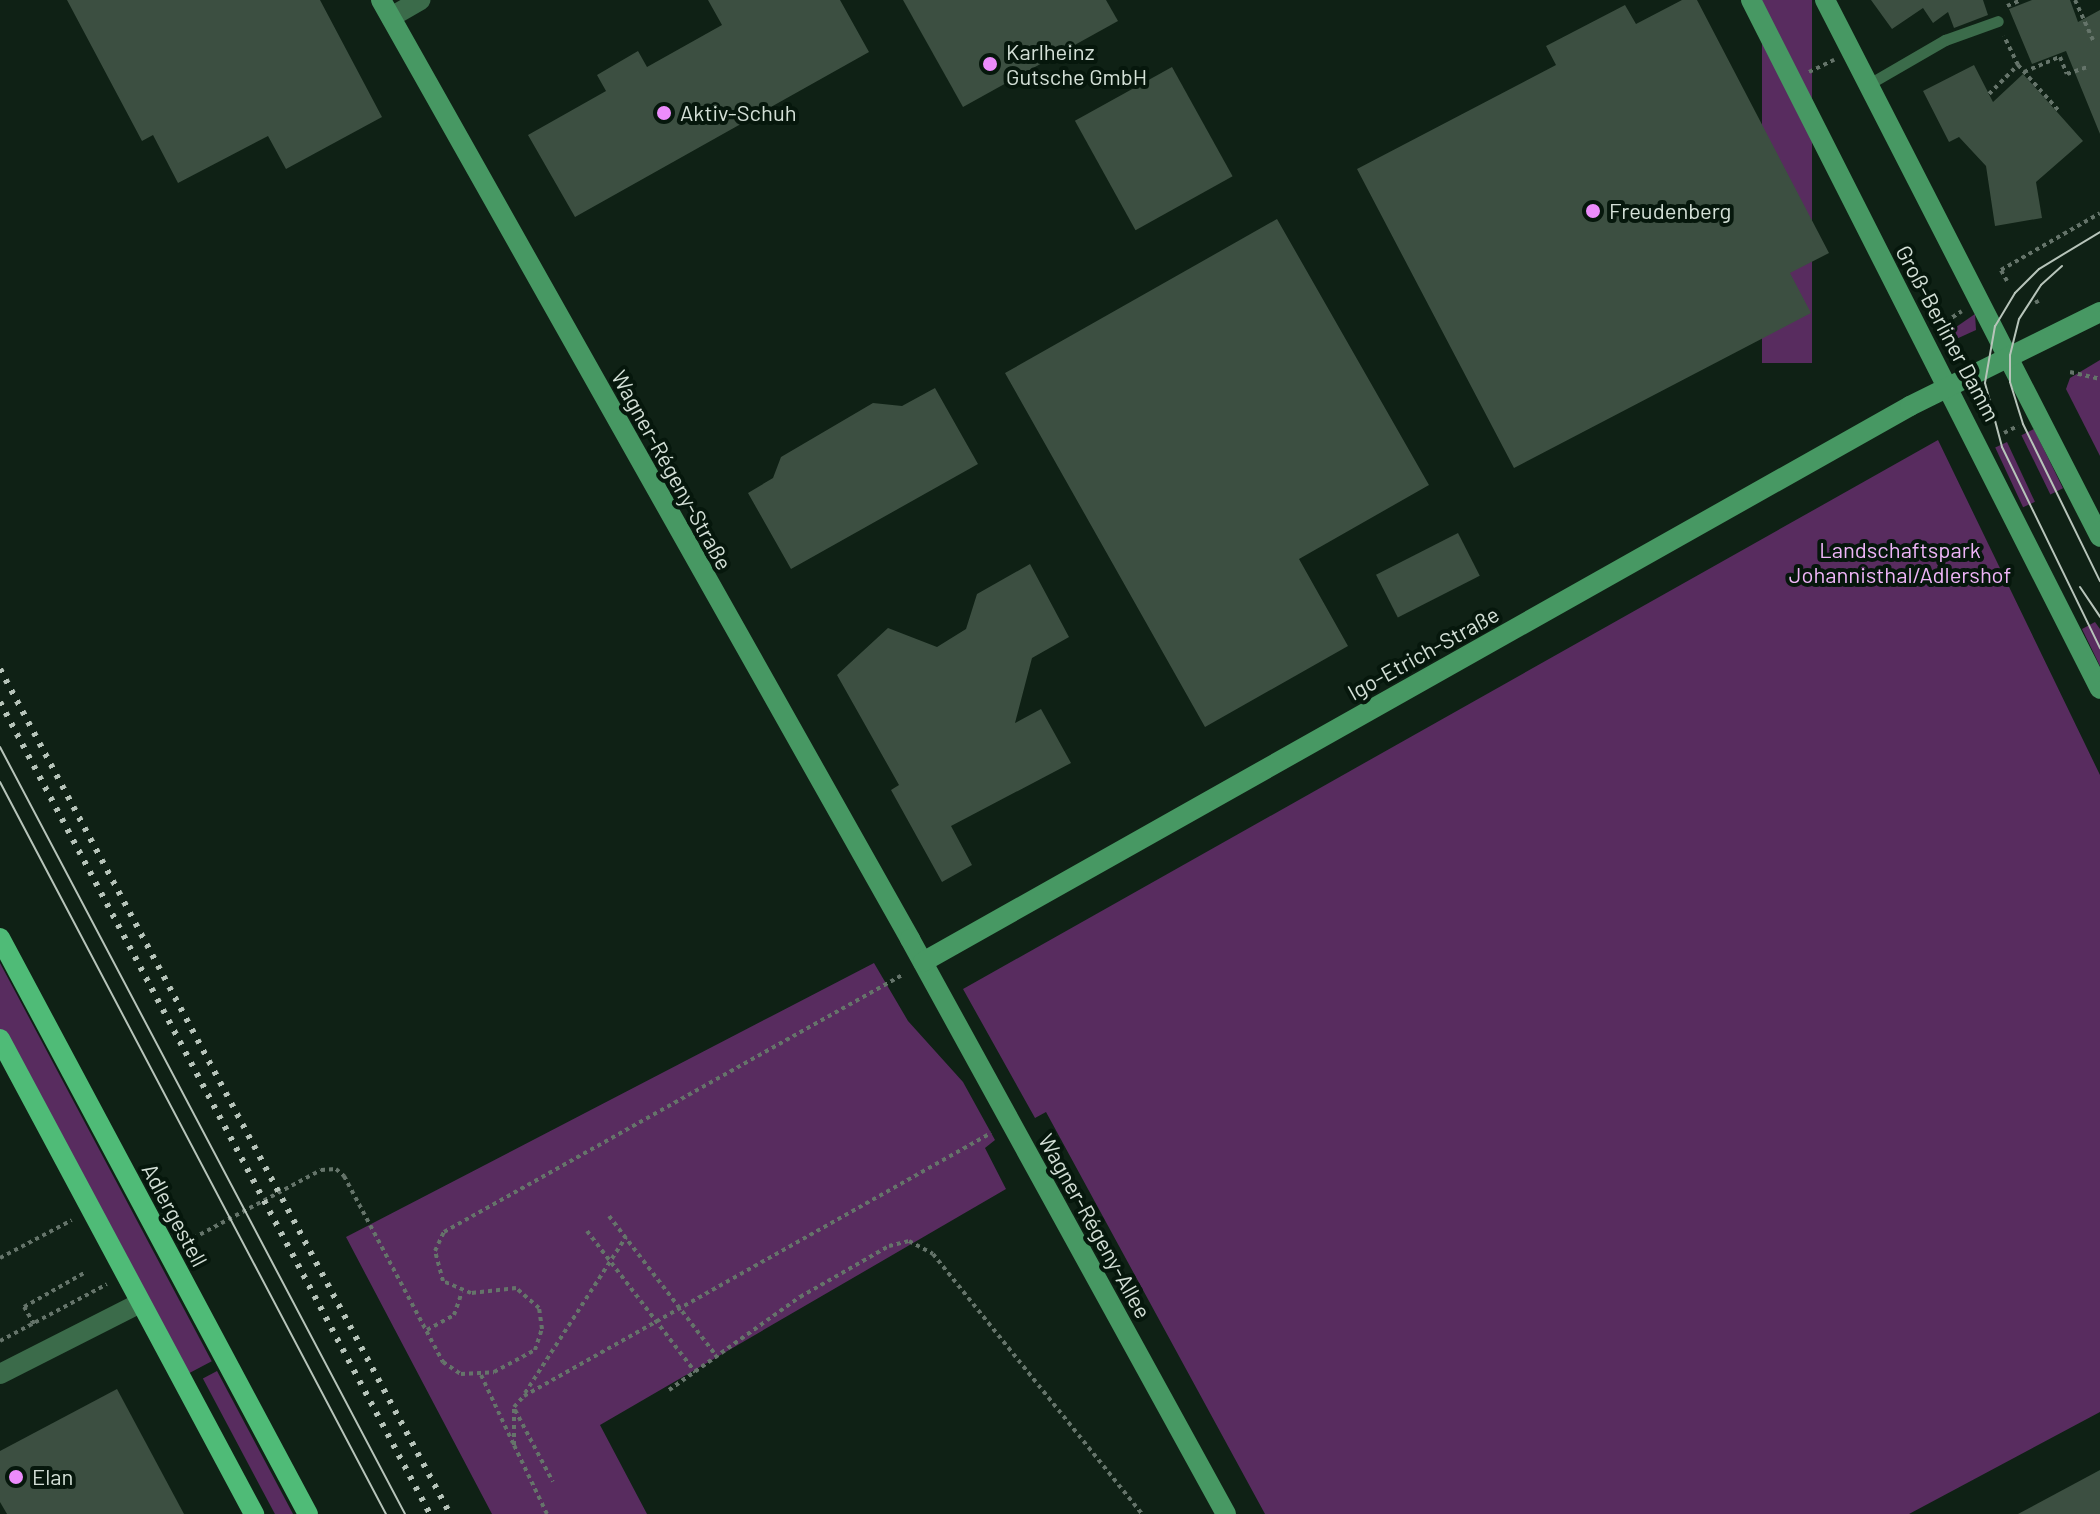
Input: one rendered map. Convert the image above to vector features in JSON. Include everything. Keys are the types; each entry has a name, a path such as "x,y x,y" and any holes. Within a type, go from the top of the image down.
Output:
{"main road":[{"name":"Adlergestell","path":"0,938 308,1514"},
{"path":"0,1039 254,1514"}],"street":[{"path":"386,9 421,0"},
{"name":"Groß-Berliner Damm","path":"1751,0 2100,689"},
{"name":"Groß-Berliner Damm","path":"1825,0 2012,358 2100,537"},
{"name":"Wagner-Régeny-Straße","path":"386,9 923,962"},
{"name":"Igo-Etrich-Straße","path":"923,962 1947,387 2012,358 2100,312"},
{"name":"Wagner-Régeny-Allee","path":"923,962 1226,1514"},
{"path":"0,1374 140,1303"}],"lane":[{"path":"1869,84 1945,40 1998,21"}],"path":[{"path":"2075,0 2093,40"},
{"path":"1998,21 2018,65 2059,111"},
{"path":"1801,76 1841,56"},
{"path":"2024,72 2060,57 2067,74 2087,67"},
{"path":"1989,94 2018,65"},
{"path":"2007,281 2001,270 2100,213"},
{"path":"1934,330 1971,305"},
{"path":"2070,372 2100,379"},
{"path":"2004,433 2018,426"},
{"path":"298,1183 329,1168 344,1176 451,1370 481,1375 528,1358 542,1329 541,1317 533,1299 516,1288 462,1292 443,1281 435,1261 437,1242 452,1226 891,983"},
{"path":"524,1396 1011,1122"},
{"path":"609,1216 717,1357"},
{"path":"0,1258 59,1227"},
{"path":"587,1231 695,1372"},
{"path":"514,1445 514,1407 626,1237"},
{"path":"669,1390 800,1297 889,1246 909,1241 933,1254 1142,1514"},
{"path":"34,1324 24,1307 84,1273"},
{"path":"427,1330 454,1315 462,1292"},
{"path":"0,1341 79,1298"},
{"path":"481,1375 547,1514"},
{"path":"514,1407 553,1482"}],"green space":[{"path":"1762,0 1812,0 1812,363 1762,363"},
{"path":"1975,314 1976,330 1943,345 1943,336"},
{"path":"2100,360 2100,456 2066,389 2070,378"},
{"path":"2034,429 2063,488 2050,494 2021,435"},
{"name":"Landschaftspark Johannisthal/Adlershof","path":"1938,440 2100,775 2100,1412 1909,1514 1265,1514 1046,1112 1035,1118 963,989"},
{"path":"2007,442 2035,502 2023,507 1995,447"},
{"path":"2095,622 2100,629 2100,666 2082,629"},
{"path":"0,963 212,1361 180,1378 0,1040"},
{"path":"874,963 908,1021 963,1082 995,1140 985,1148 1006,1189 600,1425 647,1514 492,1514 346,1237"},
{"path":"217,1371 293,1514 275,1514 203,1379"}],"building":[{"path":"67,0 320,0 382,117 286,169 268,136 178,183 153,135 142,141"},
{"name":"Aktiv-Schuh","path":"708,0 840,0 869,52 575,217 528,135 606,91 597,75 638,51 647,67 722,25"},
{"name":"Karlheinz Gutsche GmbH","path":"903,0 1106,0 1118,21 963,107"},
{"name":"Freudenberg","path":"1682,0 1697,0 1829,253 1790,273 1811,313 1514,468 1357,169 1556,65 1546,46 1625,5 1636,24"},
{"path":"1871,0 1983,0 1988,15 1954,28 1948,12 1933,23 1923,8 1892,29"},
{"path":"2032,0 2070,0 2078,22 2100,10 2100,134 2066,51 2032,64 2009,9"},
{"path":"1974,65 1993,102 2023,74 2083,141 2036,182 2042,218 1995,226 1986,166 1959,137 1949,142 1923,91"},
{"path":"1172,67 1233,176 1136,230 1075,121"},
{"path":"1277,219 1429,485 1299,559 1348,646 1205,727 1005,373"},
{"path":"935,388 978,464 791,569 748,493 773,478 781,457 873,403 902,406"},
{"path":"1458,533 1480,576 1398,618 1376,575"},
{"path":"1030,564 1069,637 1032,658 1015,723 1041,709 1071,763 951,826 972,865 942,882 891,790 899,785 837,675 888,628 937,647 966,629 977,594"},
{"path":"117,1389 184,1514 7,1514 0,1502 0,1451"},
{"path":"2100,1470 2100,1514 2018,1514"}],"tram line":[{"path":"2100,232 2039,269 2015,293 1995,326 1985,383 2002,447 2100,648"},
{"path":"2062,266 2041,285 2019,319 2010,355 2010,382 2023,424 2100,581"},
{"path":"2080,587 2100,617"},
{"path":"0,747 405,1514"},
{"path":"0,782 386,1514"}],"railway":[{"path":"0,669 450,1514"},
{"path":"0,702 430,1514"}],"place":[{"name":"Karlheinz Gutsche GmbH","path":"990,64"},
{"name":"Aktiv-Schuh","path":"664,113"},
{"name":"Freudenberg","path":"1593,211"},
{"name":"Elan","path":"16,1477"}]}
